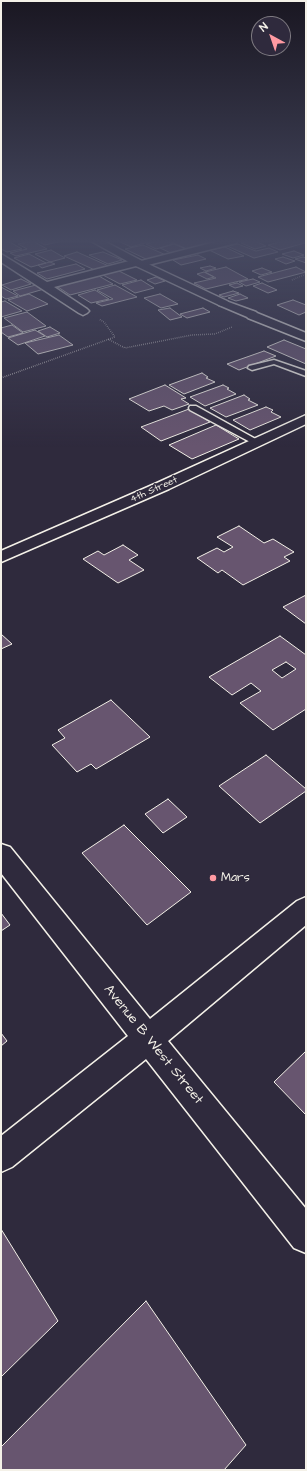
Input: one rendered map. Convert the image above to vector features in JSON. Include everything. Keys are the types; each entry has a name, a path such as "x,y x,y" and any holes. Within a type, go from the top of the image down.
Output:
{"street":[{"path":"240,310 306,337"},
{"name":"4th Street","path":"1,557 163,486 306,419"},
{"name":"Avenue B West Street","path":"1,854 306,1236"},
{"path":"1,1156 148,1039 306,909"}],"lane":[{"path":"252,368 274,362 306,374"},
{"path":"194,408 257,442"}],"path":[{"path":"1,378 65,356 115,336 104,322 83,311"},
{"path":"108,339 125,348 192,335 215,334 254,316"}],"building":[{"path":"1,310 20,310 22,311 1,317"},
{"path":"158,310 172,310 182,317 170,320"},
{"path":"197,310 206,310 210,312 187,318 180,314"},
{"path":"287,310 306,310 306,312 299,315"},
{"path":"27,312 46,326 23,332 4,318"},
{"path":"12,325 23,333 8,337 1,332 1,328"},
{"path":"50,327 60,333 47,337 38,331"},
{"path":"35,330 45,336 18,345 8,338"},
{"path":"59,335 73,345 38,354 25,343"},
{"path":"284,340 306,349 306,364 267,347"},
{"path":"264,351 276,356 239,370 227,364"},
{"path":"202,373 208,377 206,378 215,382 184,394 169,385"},
{"path":"165,385 186,398 181,399 189,404 172,410 164,406 149,411 129,399"},
{"path":"223,385 236,394 205,406 190,397"},
{"path":"244,395 250,399 248,400 258,405 226,417 210,408"},
{"path":"266,407 273,410 271,412 281,417 250,430 233,420"},
{"path":"189,409 210,422 161,441 141,427"},
{"path":"216,425 239,439 192,459 169,445"},
{"path":"239,526 264,543 273,539 294,552 284,557 290,561 243,585 222,570 218,573 197,558 217,548 224,552 233,547 217,537"},
{"path":"123,545 138,555 129,560 144,570 118,583 83,559 98,551 104,555"},
{"path":"306,595 306,624 283,607"},
{"path":"1,634 12,644 1,649"},
{"path":"280,636 306,655 306,709 273,730 240,703 261,691 251,683 232,695 209,677","holes":["286,662 296,669 282,678 272,670"]},
{"path":"111,700 150,737 96,769 91,764 77,772 52,745 65,738 58,730"},
{"path":"266,755 306,789 306,791 260,823 219,786"},
{"path":"168,799 187,817 163,833 145,814"},
{"path":"124,825 191,892 147,925 82,853"},
{"path":"1,913 10,925 1,931"},
{"path":"1,1033 7,1041 1,1046"},
{"path":"306,1051 306,1115 274,1082"},
{"path":"1,1229 58,1321 1,1377"},
{"path":"146,1301 246,1445 224,1470 1,1470 1,1447"}],"place":[{"name":"Mars","path":"213,878"}]}
